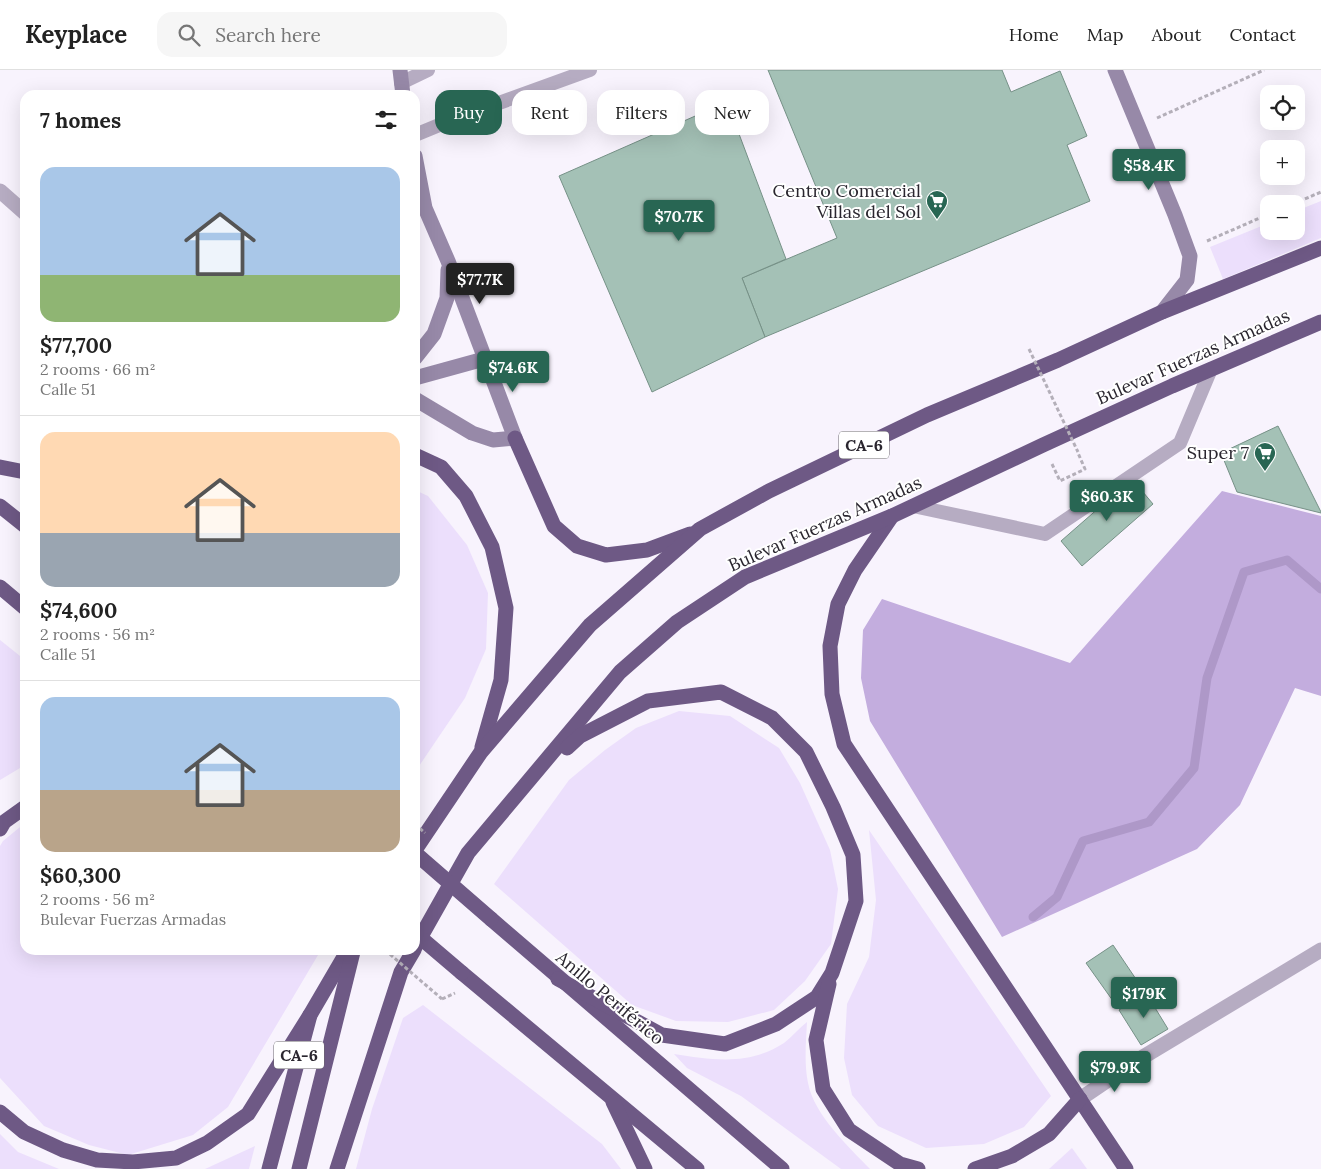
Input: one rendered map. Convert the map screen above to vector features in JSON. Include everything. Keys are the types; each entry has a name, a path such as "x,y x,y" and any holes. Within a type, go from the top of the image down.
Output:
{"highway":[{"name":"CA-6","path":"420,844 481,752 590,625 700,530 769,491 927,415 1058,360 1162,312 1321,248"},
{"name":"Bulevar Fuerzas Armadas","path":"420,938 468,854 620,672 677,622 745,577 892,516 1211,369 1321,322"},
{"path":"515,438 554,526 577,546 606,555 647,550 700,530"},
{"path":"420,458 441,468 466,496 492,547 506,608 501,680 481,752"},
{"path":"0,467 20,471"},
{"path":"0,506 20,522"},
{"path":"892,516 855,570 838,604 830,655 832,694 844,744 1126,1169"},
{"path":"0,587 20,604"},
{"path":"524,788 580,736 648,701 721,692 772,718 806,752 833,807 853,855 856,901 832,973 816,1040 822,1089 849,1130 900,1164 918,1169"},
{"path":"0,829 4,822 20,811"},
{"name":"Anillo Periférico","path":"420,855 558,979 782,1169"},
{"path":"420,937 697,1169"},
{"name":"CA-6","path":"269,1169 310,1015 345,955"},
{"path":"299,1169 352,955"},
{"name":"Bulevar Fuerzas Armadas","path":"337,1169 401,972 411,955"},
{"path":"558,979 662,1035 725,1044 784,1019 817,997 832,973"},
{"path":"0,1112 24,1132 63,1150 97,1160 133,1162 176,1158 206,1143 248,1114 310,1015"},
{"path":"611,1096 645,1169"},
{"path":"975,1169 1012,1156 1049,1134 1080,1099"}],"street":[{"path":"1115,70 1190,256 1187,280 1162,312"},
{"path":"0,191 20,209"},
{"path":"420,210 448,261 515,438 493,440 472,432 420,402"},
{"path":"420,352 434,334 447,298 448,261"},
{"path":"420,377 484,359"},
{"path":"1080,1099 1133,1063 1321,950"}],"lane":[{"path":"401,83 428,70"},
{"path":"420,133 590,70"},
{"path":"913,506 1044,534 1180,443 1211,369"}],"path":[{"path":"1138,126 1264,70"},
{"path":"1305,199 1321,192"},
{"path":"1187,249 1260,218"},
{"path":"1029,349 1085,469 1060,481"},
{"path":"391,955 442,999"}],"shaded area":[{"path":"1321,201 1321,238 1223,279 1210,247 1260,227 1260,240 1305,240 1305,207"},
{"path":"1222,491 1321,516 1321,696 1295,688 1240,805 1197,849 1002,937 870,721 861,678 863,630 882,599 1070,663"},
{"path":"420,492 428,496 467,545 488,593 486,649 465,698 420,765"},
{"path":"0,640 20,656 20,768 0,780"},
{"path":"679,711 730,716 779,748 800,783 830,850 838,889 831,944 805,981 774,1010 728,1022 676,1021 632,1005 494,884 569,780 605,750 636,728"},
{"path":"20,827 20,955 318,955 228,1107 193,1135 128,1155 89,1145 44,1126 0,1078 0,846 3,841"},
{"path":"869,830 1051,1096 1024,1127 984,1144 926,1148 878,1126 852,1095 844,1058 847,1004 869,957 876,900"},
{"path":"423,1005 602,1144 621,1169 356,1169 372,1109 403,1018"},
{"path":"807,1022 806,1068 808,1083 817,1107 833,1130 870,1169 841,1169 741,1096 687,1068 674,1054 716,1059 744,1058 757,1055 784,1043"},
{"path":"0,1134 18,1152 59,1169 0,1169"},
{"path":"255,1146 249,1169 205,1169"},
{"path":"1072,1148 1087,1169 1049,1169"}],"building":[{"name":"Centro Comercial Villas del Sol","path":"768,70 1002,70 1011,92 1060,71 1087,136 1067,145 1090,201 765,337 742,278 837,238"},
{"path":"695,116 695,135 739,135 786,259 742,278 765,337 652,392 559,176 652,135 685,135 685,120"},
{"name":"Super 7","path":"1278,426 1321,513 1237,492 1221,453"},
{"path":"1132,479 1153,504 1082,566 1061,541"},
{"path":"1113,945 1144,991 1118,1008 1086,963"},
{"path":"1146,993 1168,1029 1141,1045 1119,1010"}],"waterway":[{"path":"1033,917 1057,897 1083,841 1149,822 1194,768 1207,678 1244,572 1287,560 1321,589"}],"place":[{"name":"Centro Comercial Villas del Sol","path":"937,220"},
{"name":"Super 7","path":"1265,472"}]}
